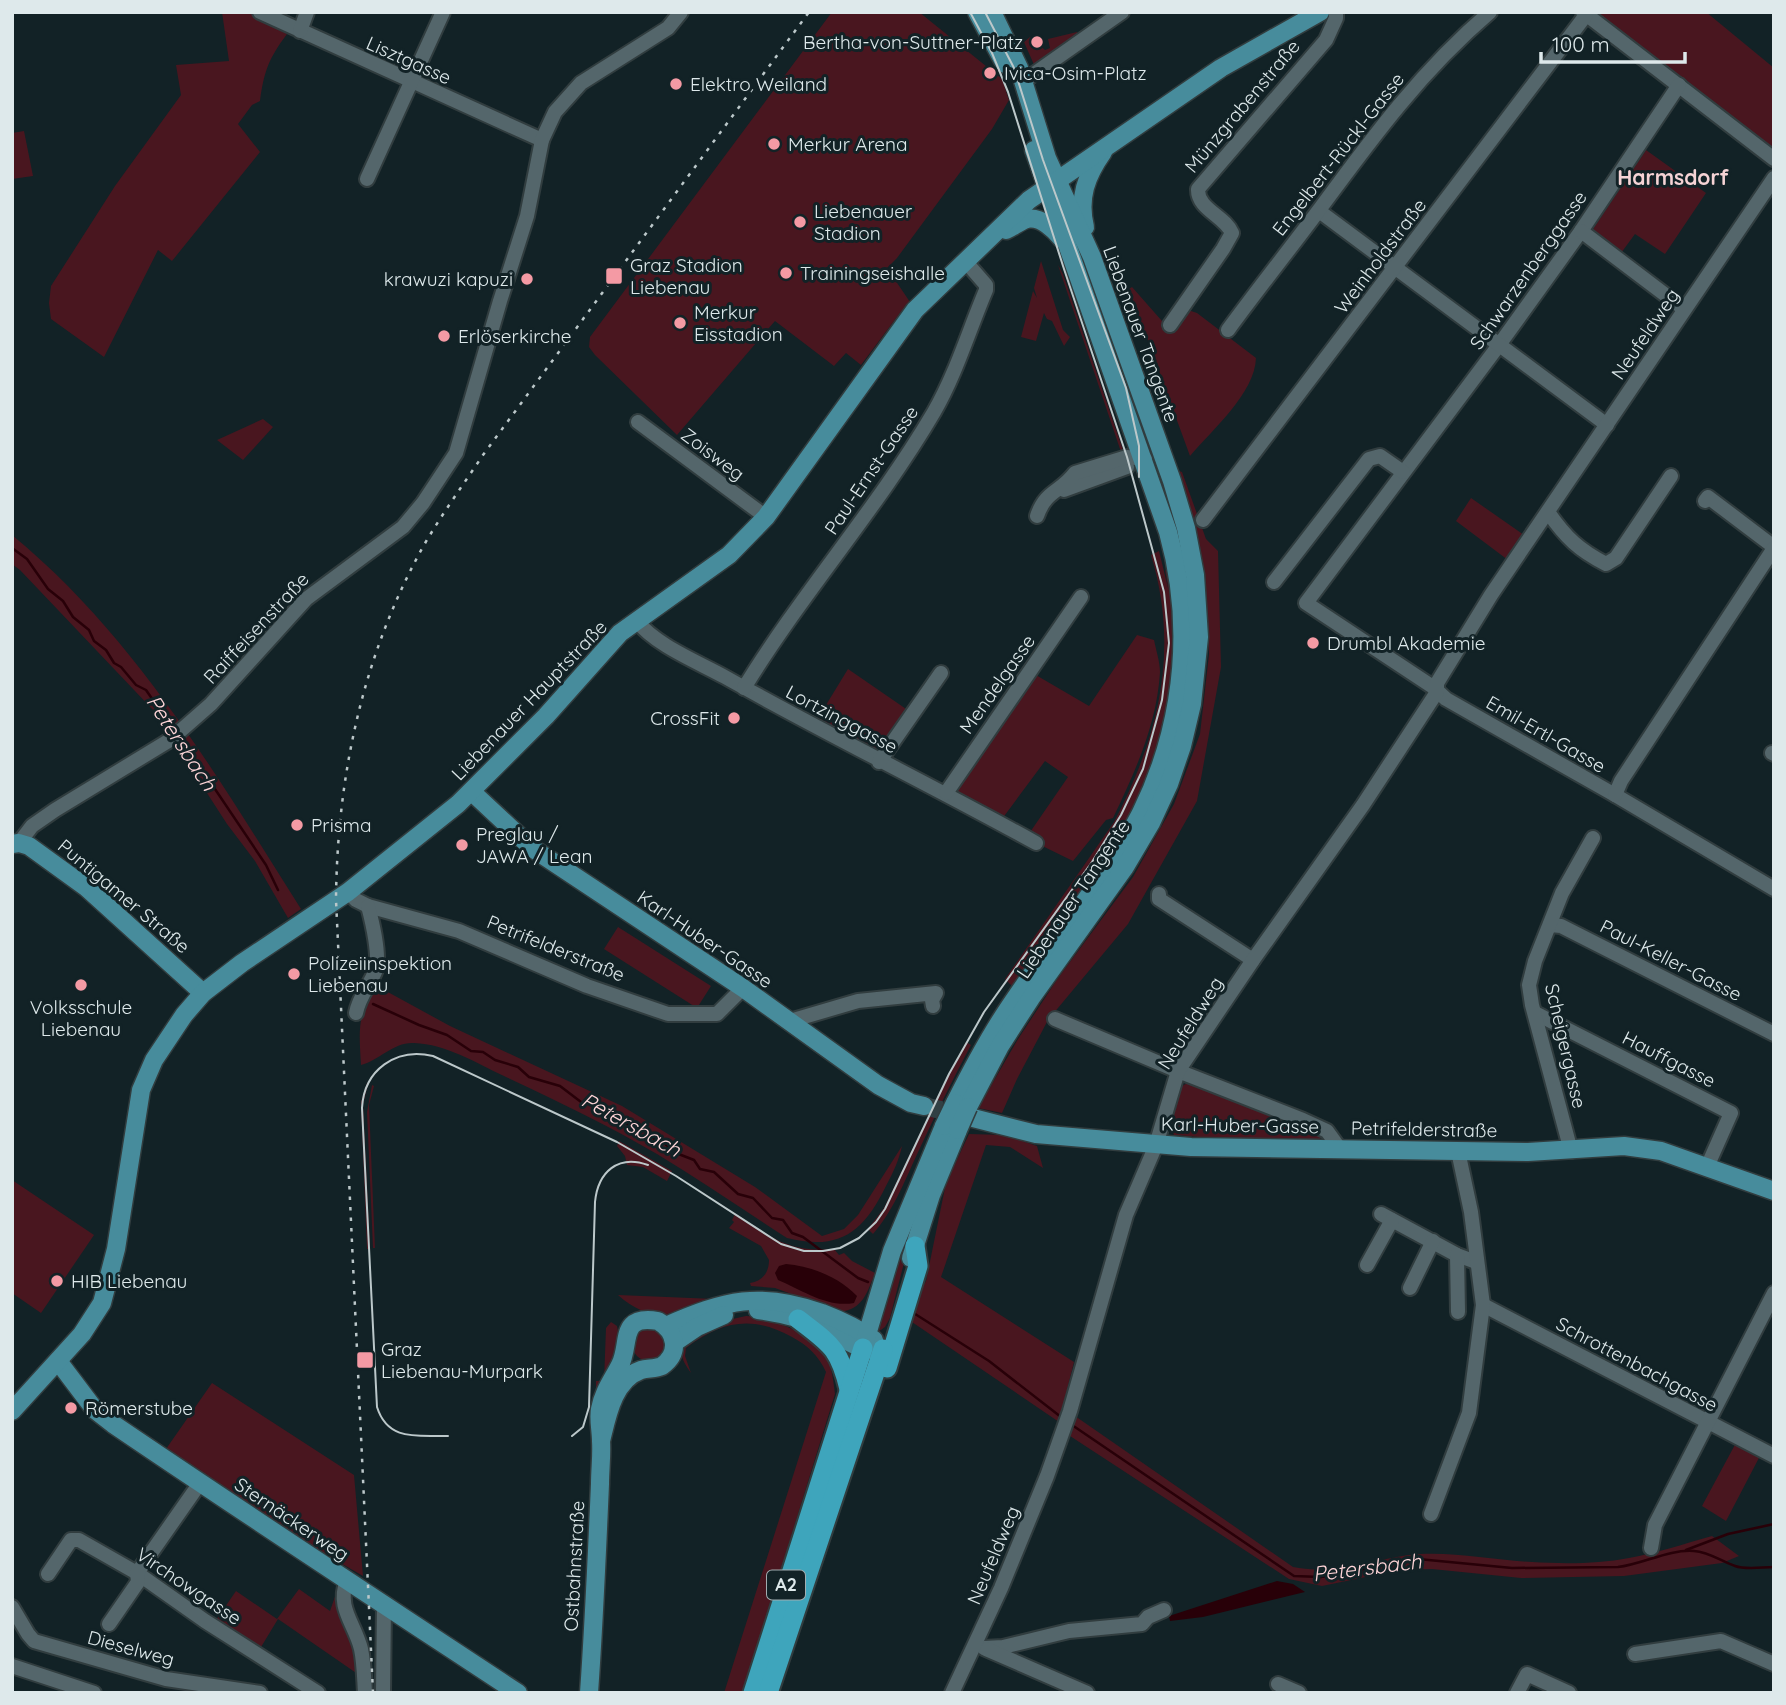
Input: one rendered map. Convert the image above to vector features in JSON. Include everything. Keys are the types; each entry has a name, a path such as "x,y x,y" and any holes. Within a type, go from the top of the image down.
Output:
{"highway":[{"path":"814,1560 825,1551 890,1362 918,1266 915,1246"},
{"path":"798,1319 835,1349 842,1362 849,1390"},
{"name":"A2","path":"762,1688 865,1342"},
{"name":"A2","path":"762,1688 814,1560 883,1349"}],"main road":[{"path":"977,12 1006,66 1052,183"},
{"path":"992,12 1024,80 1052,183"},
{"name":"Münzgrabenstraße","path":"1052,183 1221,68 1320,12"},
{"path":"1092,257 1082,215 1082,191 1093,167 1109,144"},
{"name":"Liebenauer Hauptstraße","path":"12,1411 82,1334 102,1303 116,1250 141,1090 154,1060 184,1015 203,993 242,963 348,892 472,792 620,634 729,555 766,517 915,310 1007,221 1052,183"},
{"name":"Liebenauer Tangente","path":"965,1109 1005,1013 1115,859 1144,807 1164,757 1178,705 1182,671 1184,635 1176,559 1144,459 1067,245 1052,183"},
{"name":"Liebenauer Tangente","path":"865,1342 886,1269 912,1198 1000,1046 1132,856 1151,823 1169,785 1182,746 1197,670 1198,598 1186,528 1092,257 1052,183"},
{"path":"996,234 1026,219 1034,219 1056,231 1067,245"},
{"path":"1144,459 1162,453"},
{"name":"Karl-Huber-Gasse","path":"472,792 532,848 743,988 878,1085 911,1103 925,1106"},
{"name":"Puntigamer Straße","path":"16,843 40,852 88,888 203,993"},
{"name":"Karl-Huber-Gasse","path":"965,1109 1036,1134 1156,1145 1340,1149"},
{"name":"Liebenauer Tangente","path":"883,1349 951,1128"},
{"name":"Petrifelderstraße","path":"1340,1149 1571,1151 1623,1146 1661,1151 1774,1191"},
{"path":"838,1319 862,1310 871,1300 886,1269"},
{"name":"Ostbahnstraße","path":"671,1334 710,1309 749,1300 771,1299 838,1319 865,1342"},
{"name":"Ostbahnstraße","path":"671,1334 745,1310 772,1312 865,1342"},
{"name":"Ostbahnstraße","path":"589,1693 601,1441 599,1413 625,1351 627,1334 635,1324 649,1319 671,1334 673,1353 667,1363 634,1374 620,1387 607,1414 601,1441"},
{"path":"865,1342 883,1349"},
{"path":"625,1351 632,1362 644,1369"},
{"name":"Sternäckerweg","path":"58,1361 95,1410 200,1483 519,1693"}],"street":[{"name":"Lisztgasse","path":"260,12 542,140"},
{"path":"299,31 307,12"},
{"path":"366,179 443,12"},
{"name":"Raiffeisenstraße","path":"16,843 32,826 54,810 170,740 186,727 211,704 306,599 403,527 443,475 456,453 527,216 542,140 555,112 580,83 668,28 681,12"},
{"path":"1024,80 1122,12"},
{"name":"Münzgrabenstraße","path":"1170,325 1232,233 1228,226 1201,202 1198,189 1326,40 1336,12"},
{"name":"Engelbert-Rückl-Gasse","path":"1228,330 1358,155 1412,88 1490,12"},
{"path":"1585,14 1774,159"},
{"name":"Weinholdstraße","path":"1203,520 1585,14"},
{"name":"Schwarzenberggasse","path":"1306,603 1581,232 1679,85"},
{"name":"Neufeldweg","path":"952,1693 979,1646 1063,1431 1126,1215 1156,1145 1178,1071 1363,805 1437,692 1437,683 1491,595 1774,177"},
{"path":"1319,211 1607,425"},
{"path":"1581,232 1684,309"},
{"name":"Paul-Ernst-Gasse","path":"744,688 767,650 876,502 936,409 986,290 986,285 966,262"},
{"name":"Zoisweg","path":"638,422 766,517"},
{"path":"1274,582 1368,459 1380,456 1403,472"},
{"path":"1037,516 1043,502 1053,492 1072,488 1144,459"},
{"path":"1548,512 1571,542 1586,554 1606,564 1616,558 1671,476"},
{"path":"1615,795 1621,781 1774,547 1709,496 1704,502"},
{"name":"Mendelgasse","path":"946,793 1082,597"},
{"name":"Emil-Ertl-Gasse","path":"1306,603 1437,692 1774,889"},
{"name":"Lortzinggasse","path":"636,620 649,634 744,688 1036,843"},
{"path":"879,762 941,673"},
{"name":"Scheigergasse","path":"1571,1151 1529,985 1535,961 1562,893 1593,838"},
{"name":"Petrifelderstraße","path":"348,892 368,906 459,931 587,986 668,1014 717,1014 743,988"},
{"path":"1158,894 1160,899 1253,960"},
{"path":"356,1013 358,1004 377,970 368,906"},
{"name":"Paul-Keller-Gasse","path":"1550,925 1561,926 1774,1034"},
{"path":"790,1021 858,1001 936,993 932,1000 933,1006"},
{"name":"Hauffgasse","path":"1535,1013 1731,1113 1707,1167"},
{"name":"Petrifelderstraße","path":"1055,1019 1327,1131 1340,1149"},
{"path":"1431,1514 1469,1413 1482,1305 1471,1212 1458,1151"},
{"path":"1367,1265 1387,1217 1457,1255 1476,1262"},
{"path":"1410,1288 1433,1241"},
{"path":"1457,1255 1458,1312"},
{"path":"1651,1548 1655,1525 1774,1293"},
{"name":"Schrottenbachgasse","path":"1482,1305 1774,1456"},
{"path":"109,1624 138,1582 137,1573 200,1483"},
{"name":"Virchowgasse","path":"48,1574 74,1539 87,1543 318,1693"},
{"path":"347,1581 343,1590 344,1606 360,1647 365,1693"},
{"path":"383,1693 384,1603"},
{"name":"Dieselweg","path":"12,1606 27,1634 34,1641 166,1679 260,1693"},
{"path":"979,1646 1003,1647 1069,1631 1142,1624 1148,1617 1164,1610"},
{"path":"1635,1654 1721,1641 1774,1664"},
{"path":"979,1646 1087,1693"},
{"path":"12,1666 94,1693"},
{"path":"1517,1693 1527,1674 1569,1693"},
{"path":"1278,1684 1298,1693"}],"shaded area":[{"path":"222,12 248,12 287,34 268,65 260,101 252,105 238,124 260,152 172,261 158,250 104,357 51,319 51,286 115,186 181,95 176,65 229,61"},
{"name":"Liebenauer Stadion","path":"832,12 919,12 1002,79 1009,100 992,129 887,268 912,305 906,305 861,365 846,353 834,366 775,321 677,435 595,355 589,347 590,337"},
{"path":"1597,12 1706,12 1774,68 1774,146 1654,60"},
{"path":"1077,32 1078,36 1035,67 1024,42 1030,37 1045,50 1050,48 1048,39"},
{"path":"24,131 33,176 12,179 12,133"},
{"path":"1646,150 1706,193 1665,254 1635,234 1621,253 1591,232"},
{"path":"1063,201 1148,437 1142,438 1134,407"},
{"path":"1041,261 1063,330 1070,337 1064,346 1052,321 1047,319 1044,313 1036,341 1021,337 1033,291 1037,298 1034,288"},
{"path":"1058,265 1123,450 1121,452"},
{"path":"1132,287 1169,329 1188,310 1197,313 1256,358 1254,371 1240,398 1190,456 1129,289"},
{"path":"263,419 273,427 243,460 217,440"},
{"path":"1179,471 1182,472 1206,539 1218,551 1221,667 1197,801 1128,924 1048,1020 1002,1113 978,1108 1058,978 1133,877 1174,804 1200,734 1209,654 1202,558"},
{"path":"1162,480 1186,570 1190,616 1190,661 1184,707 1174,751 1158,795 1121,864 1010,1020 966,1098 922,1202 890,1318 878,1332 875,1329 911,1220 939,1148 972,1079 1007,1019 1134,837 1156,795 1172,751 1182,707 1187,662 1187,618 1181,572 1157,482"},
{"path":"1471,498 1524,535 1508,560 1456,521"},
{"path":"12,535 97,617 135,663 205,759 301,909 288,918 255,861 227,824 154,711 12,564"},
{"path":"1159,551 1169,592 1165,570 1168,572 1176,600 1174,684 1155,760 1132,814 1114,846 1014,988 1005,979 1114,822 1143,757 1153,725 1164,659 1160,590 1151,555"},
{"path":"1137,635 1154,640 1159,664 1158,691 1150,729 1113,818 1106,820 1073,861 1026,838 1068,777 1045,761 999,823 946,793 1029,671 1089,706"},
{"path":"848,669 909,711 876,756 815,723"},
{"path":"618,927 711,986 697,1008 604,949"},
{"path":"375,985 450,1026 622,1106 755,1187 822,1236 844,1229 858,1215 902,1146 899,1156 877,1202 858,1227 835,1240 821,1242 787,1238 638,1143 460,1055 426,1044 406,1043 361,1065 360,1024"},
{"path":"966,1042 971,1045 894,1203 873,1234 868,1229 884,1208"},
{"path":"1191,1081 1322,1130 1320,1140 1249,1141 1174,1135 1170,1129 1182,1086"},
{"path":"367,1083 363,1104 370,1249 367,1249 361,1102"},
{"path":"372,1085 374,1086 369,1105 375,1248 367,1112"},
{"path":"969,1134 1005,1135 1037,1146 1043,1168 1010,1147 986,1145 941,1277 1074,1362 1059,1422 909,1320 916,1298 926,1281 946,1183"},
{"path":"619,1141 672,1171 667,1181 643,1167 627,1165 625,1156 617,1146"},
{"path":"12,1180 94,1235 41,1313 12,1293"},
{"path":"735,1214 781,1242 818,1250 834,1249 839,1255 844,1253 852,1261 875,1273 863,1299 854,1307 840,1312 775,1288 751,1286 750,1283 764,1275 769,1260 761,1246 729,1228 734,1222 732,1220"},
{"path":"786,1264 805,1267 833,1278 857,1296 854,1303 824,1301 778,1280 775,1273 779,1266"},
{"path":"618,1295 715,1299 676,1312 654,1314 642,1311"},
{"path":"746,1316 766,1319 788,1327 818,1345 829,1362 835,1394 743,1693 724,1693 826,1372 808,1347 797,1340 764,1326 738,1324 712,1332 686,1348 685,1356 691,1373 682,1357 683,1345 719,1322"},
{"path":"611,1322 617,1326 618,1345 610,1372 596,1398 596,1381 604,1381 606,1328"},
{"path":"649,1327 661,1332 666,1344 661,1356 649,1361 637,1356 632,1344 637,1332"},
{"path":"212,1383 354,1475 363,1576 307,1546 166,1449"},
{"path":"1075,1416 1293,1567 1341,1568 1420,1554 1532,1562 1593,1562 1639,1556 1712,1536 1739,1556 1722,1563 1624,1576 1521,1578 1432,1569 1400,1570 1322,1586 1289,1579 1070,1436"},
{"path":"1737,1441 1761,1454 1726,1521 1702,1506"},
{"path":"1277,1581 1293,1584 1305,1592 1203,1617 1170,1621 1169,1616"},
{"path":"338,1588 362,1677 278,1619 258,1652 214,1623 236,1591 277,1619 299,1589 330,1611"}],"waterway":[{"name":"Petersbach","path":"12,548 27,559 48,589 63,601 73,617 89,630 94,641 106,650 114,663 121,667 136,685 146,690 173,729"},
{"name":"Petersbach","path":"180,737 266,865 278,890"},
{"name":"Petersbach","path":"373,1004 447,1035 471,1051 483,1052 495,1060 518,1067 529,1077 560,1086 581,1102 601,1106 630,1126 645,1129 657,1142 663,1142 676,1153 694,1160 700,1169 714,1172 738,1194 753,1198 772,1218 783,1220 792,1233 803,1237 858,1278 868,1282"},
{"name":"Petersbach","path":"912,1312 989,1361 1061,1417"},
{"name":"Petersbach","path":"1072,1425 1294,1576 1321,1577 1418,1559 1512,1568 1618,1567 1685,1551 1705,1553 1739,1567 1774,1567"},
{"path":"1686,1550 1728,1534 1774,1524"}],"tunnel":[{"path":"924,1106 965,1116"}],"tram line":[{"path":"448,1436 415,1436 396,1431 382,1418 377,1407 362,1108 369,1083 384,1064 407,1055 433,1056 617,1142 676,1176 781,1244 804,1251 840,1248 859,1238 885,1209 949,1074 984,1012 1092,862 1121,815 1143,769 1162,700 1169,643 1164,592 1127,457 1008,92 992,53 970,12"},
{"path":"985,12 1014,68 1043,160 1126,388 1139,446 1139,477"},
{"path":"572,1436 583,1427 589,1407 597,1191 600,1182 611,1168 627,1162 648,1165"}],"railway":[{"path":"373,1693 336,900 342,808 358,717 385,629 403,586 438,522 483,455 809,12"}],"place":[{"name":"Bertha-von-Suttner-Platz","path":"1037,42"},
{"name":"Ivica-Osim-Platz","path":"990,73"},
{"name":"Elektro Weiland","path":"676,84"},
{"name":"Merkur Arena","path":"774,144"},
{"name":"Liebenauer Stadion","path":"800,222"},
{"name":"Trainingseishalle","path":"786,273"},
{"name":"Graz Stadion Liebenau","path":"614,276"},
{"name":"krawuzi kapuzi","path":"527,279"},
{"name":"Merkur Eisstadion","path":"680,323"},
{"name":"Erlöserkirche","path":"444,336"},
{"name":"Drumbl Akademie","path":"1313,643"},
{"name":"CrossFit","path":"734,718"},
{"name":"Prisma","path":"297,825"},
{"name":"Preglau / JAWA / Lean","path":"462,845"},
{"name":"Polizeiinspektion Liebenau","path":"294,974"},
{"name":"Volksschule Liebenau","path":"81,985"},
{"name":"HIB Liebenau","path":"57,1281"},
{"name":"Graz Liebenau-Murpark","path":"365,1360"},
{"name":"Römerstube","path":"71,1408"}],"district":[{"name":"Harmsdorf","path":"1673,178"}]}
